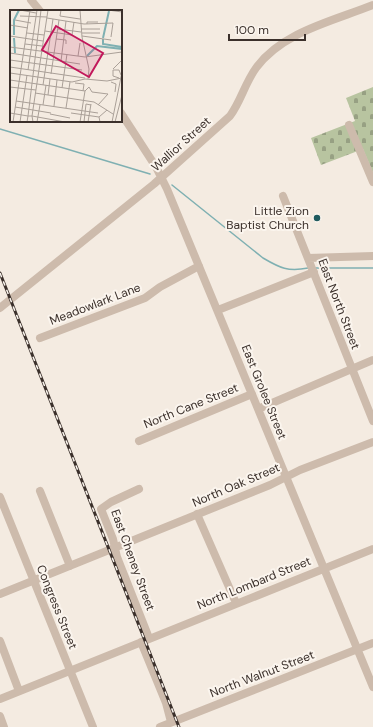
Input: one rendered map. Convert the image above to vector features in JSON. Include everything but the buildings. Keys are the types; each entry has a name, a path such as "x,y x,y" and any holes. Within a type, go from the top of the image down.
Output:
{"street":[{"path":"31,0 39,10"},
{"name":"Wallior Street","path":"0,308 161,177 230,116 237,106 249,78 269,53 300,34 373,5"},
{"name":"East Grolee Street","path":"122,115 161,177 218,310 373,687"},
{"path":"349,125 373,182"},
{"name":"East North Street","path":"283,196 373,421"},
{"path":"218,310 312,266 373,256"},
{"name":"Meadowlark Lane","path":"40,338 145,298 160,287 199,266"},
{"path":"258,409 373,360"},
{"name":"North Cane Street","path":"139,441 252,394"},
{"name":"North Oak Street","path":"0,594 373,442"},
{"name":"East Cheney Street","path":"139,489 110,502 101,509 112,549 145,640 171,722"},
{"path":"40,491 70,566"},
{"name":"Congress Street","path":"0,496 93,727"},
{"path":"197,514 236,603"},
{"name":"North Lombard Street","path":"0,699 373,549"},
{"path":"0,641 19,691"},
{"name":"North Walnut Street","path":"160,727 373,643"},
{"path":"0,716 4,727"}],"green space":[{"path":"373,87 373,173 363,149 321,165 311,138 355,121 346,98"}],"waterway":[{"path":"0,129 150,174"},
{"path":"172,185 263,258 284,268 295,270 308,268"},
{"path":"315,268 373,268"}],"railway":[{"path":"0,273 179,727"}],"place":[{"name":"Little Zion Baptist Church","path":"317,218"}]}
